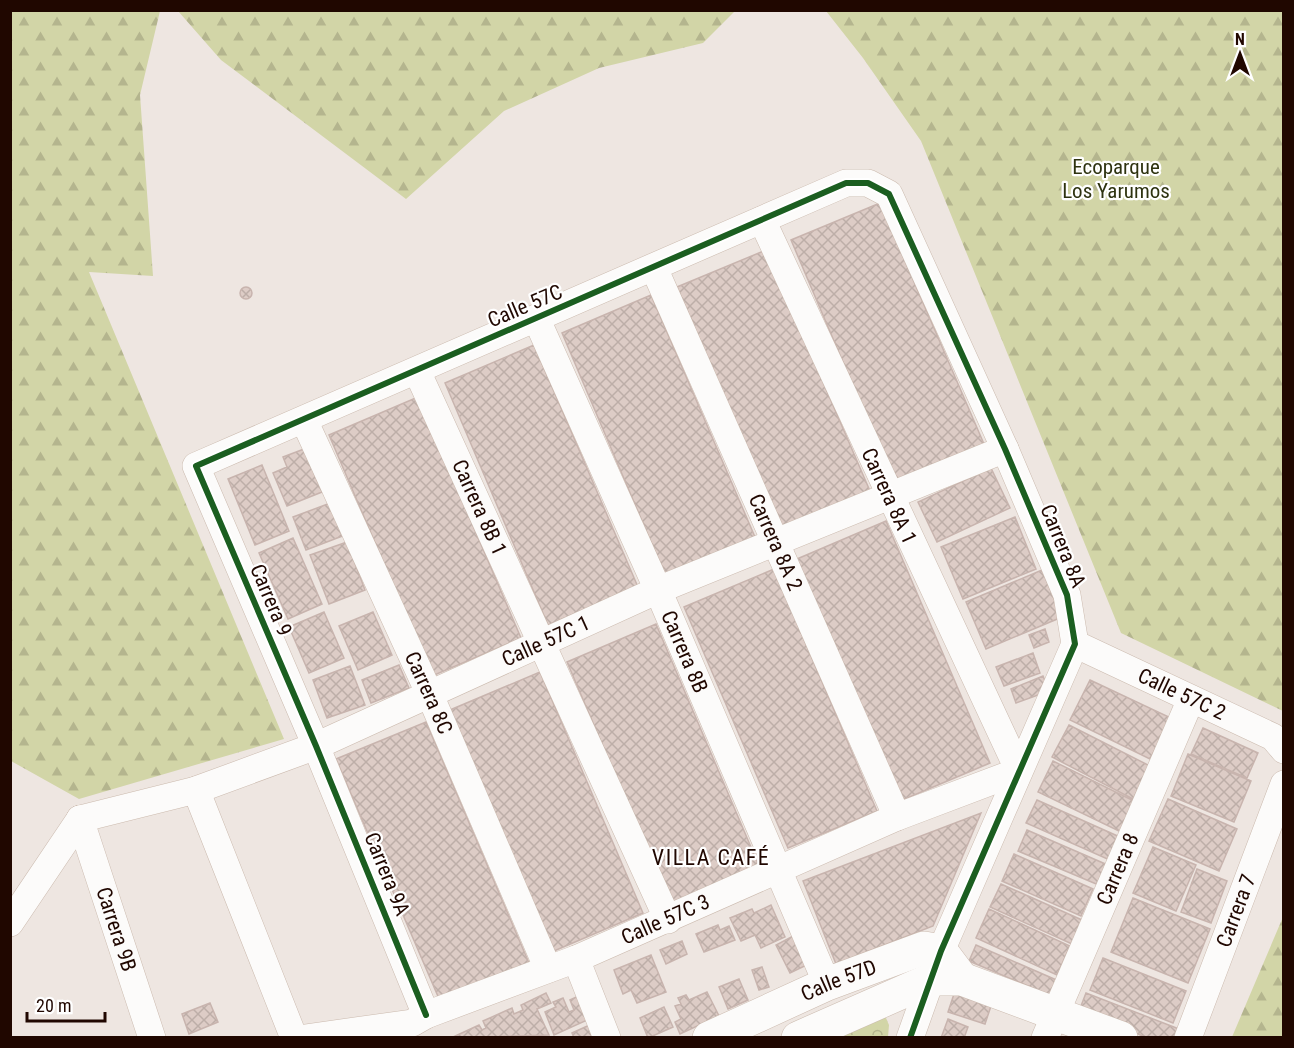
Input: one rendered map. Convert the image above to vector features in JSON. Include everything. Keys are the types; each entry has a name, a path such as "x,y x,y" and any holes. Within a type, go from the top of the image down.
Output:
{"street":[{"name":"Calle 57C","path":"196,466 537,320 846,183 868,183"},
{"name":"Carrera 8A","path":"868,183 889,194 1005,449 1067,595 1075,644"},
{"name":"Carrera 8A 1","path":"762,220 889,497 1019,771"},
{"name":"Carrera 8A 2","path":"654,268 897,817"},
{"name":"Carrera 8B","path":"537,320 658,590 827,984"},
{"name":"Carrera 8B 1","path":"417,371 542,644"},
{"name":"Carrera 8C","path":"304,420 430,695 548,969"},
{"name":"Calle 57C 1","path":"80,819 196,790 316,746 658,590 1005,449"},
{"name":"Carrera 9","path":"196,466 316,746"},
{"path":"542,644 668,920"},
{"path":"910,1038 945,970 1019,771 1075,644"},
{"name":"Calle 57C 2","path":"1075,644 1274,737 1284,750"},
{"name":"Carrera 8","path":"1050,1025 1191,699"},
{"name":"Carrera 9A","path":"316,746 418,1025"},
{"name":"Calle 57C 3","path":"305,1038 418,1025 668,920 777,869 897,817 1019,771"},
{"name":"Carrera 7","path":"1188,1038 1284,784"},
{"path":"196,790 294,1038"},
{"path":"10,923 80,819"},
{"name":"Carrera 9B","path":"80,819 152,1038"},
{"name":"Calle 57D","path":"709,1038 827,984 924,948 945,970 1050,1025 1120,1038"},
{"path":"576,959 607,1038"},
{"name":"Calle 57D","path":"798,1038 945,970"}],"green space":[{"path":"11,10 160,11 140,95 153,276 89,272 284,739 79,799 11,761"},
{"path":"178,11 735,11 703,43 599,68 504,111 406,199 221,60"},
{"name":"Ecoparque Los Yarumos","path":"826,11 1283,11 1283,711 1121,633 921,141 863,58"},
{"path":"1283,917 1283,1037 1232,1037"},
{"path":"878,1016 886,1018 889,1025 888,1037 829,1038"}],"building":[{"path":"880,203 984,444 894,482 791,240"},
{"path":"766,250 870,491 781,529 677,287"},
{"path":"248,287 252,293 248,299 244,299 240,291"},
{"path":"651,295 755,537 665,575 562,333"},
{"path":"534,345 638,587 548,625 445,383"},
{"path":"418,397 521,638 432,676 329,435"},
{"path":"304,449 322,492 287,506 273,473 287,467 283,457"},
{"path":"262,465 289,531 255,545 228,479"},
{"path":"991,468 1010,508 937,542 918,502"},
{"path":"333,502 345,535 306,550 293,517"},
{"path":"1015,517 1036,569 963,599 941,547"},
{"path":"886,521 990,763 900,801 797,559"},
{"path":"293,538 322,604 288,619 259,553"},
{"path":"347,542 365,590 329,604 310,555"},
{"path":"774,569 877,811 788,848 684,607"},
{"path":"1042,570 1062,617 986,649 966,602"},
{"path":"324,612 344,658 309,673 289,627"},
{"path":"373,612 392,655 358,670 339,626"},
{"path":"656,624 759,866 670,903 567,662"},
{"path":"1045,629 1049,642 1034,648 1029,635"},
{"path":"1033,653 1040,673 1004,686 996,667"},
{"path":"399,665 409,688 371,703 362,680"},
{"path":"350,666 365,705 327,718 313,680"},
{"path":"540,672 643,913 554,951 450,710"},
{"path":"1043,676 1049,691 1016,703 1011,689"},
{"path":"1090,680 1171,718 1150,759 1070,720"},
{"path":"426,722 529,963 440,1001 336,759"},
{"path":"1069,725 1150,766 1133,799 1052,757"},
{"path":"1203,728 1258,753 1247,778 1191,754"},
{"path":"1188,754 1251,781 1234,822 1171,796"},
{"path":"1053,761 1136,802 1121,832 1038,792"},
{"path":"1168,799 1237,829 1219,871 1149,841"},
{"path":"1037,800 1122,838 1112,861 1026,823"},
{"path":"981,813 933,926 836,964 803,881"},
{"path":"1027,830 1110,866 1101,886 1018,851"},
{"path":"1153,847 1196,865 1176,911 1133,893"},
{"path":"1014,854 1093,889 1081,916 1002,881"},
{"path":"1197,869 1227,881 1211,923 1181,912"},
{"path":"1001,884 1082,920 1072,944 990,907"},
{"path":"1133,898 1210,929 1188,983 1111,952"},
{"path":"771,905 785,937 761,948 755,935 741,941 730,918 752,909 754,913"},
{"path":"989,909 1070,946 1057,975 976,938"},
{"path":"718,925 720,930 729,926 735,940 704,952 696,934"},
{"path":"797,934 811,963 790,973 776,945"},
{"path":"682,941 687,954 666,964 660,950"},
{"path":"976,945 1061,982 1054,997 969,961"},
{"path":"651,955 666,992 637,1003 631,990 623,994 614,970"},
{"path":"1103,958 1186,991 1173,1023 1090,990"},
{"path":"762,967 769,987 759,990 752,970"},
{"path":"739,979 748,1000 728,1009 719,987"},
{"path":"955,991 992,1003 985,1024 948,1012"},
{"path":"707,992 719,1016 680,1034 675,1022 681,1019 675,1006 681,1004 678,998 686,995 689,1000"},
{"path":"546,993 551,1003 537,1009 549,1035 451,1038 479,1025 482,1030 486,1028 483,1021 512,1008 514,1014 523,1010 521,1005"},
{"path":"1086,993 1179,1029 1176,1038 1148,1038 1079,1011"},
{"path":"583,994 594,1017 554,1035 545,1012 556,1007 553,1002 563,998 569,1012 574,1010 570,1000"},
{"path":"210,1003 218,1022 189,1034 182,1014"},
{"path":"664,1007 673,1027 648,1038 640,1018"},
{"path":"948,1019 968,1027 964,1038 941,1038"},
{"path":"594,1023 601,1038 574,1038 572,1033"}],"cycle path":[{"path":"426,1015 316,746 196,466 846,183 868,183 889,194 1005,449 1067,595 1075,644 941,951 910,1038"}],"district":[{"name":"VILLA CAFÉ","path":"711,857"}]}
